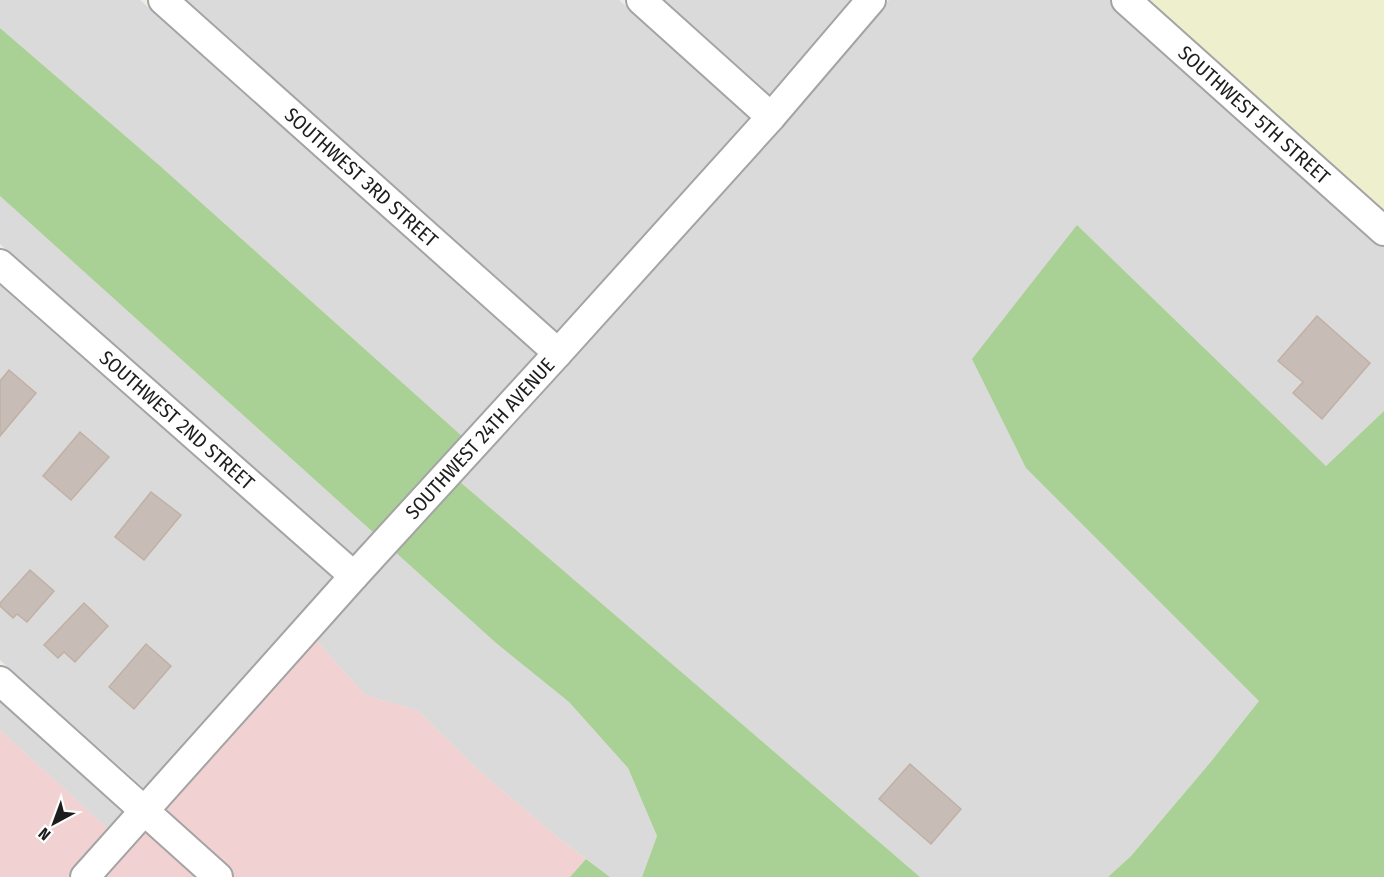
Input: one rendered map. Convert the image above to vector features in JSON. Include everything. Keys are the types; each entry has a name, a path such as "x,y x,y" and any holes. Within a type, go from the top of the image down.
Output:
{"street":[{"name":"SOUTHWEST 3RD STREET","path":"163,0 558,353"},
{"path":"641,0 771,117"},
{"name":"SOUTHWEST 24TH AVENUE","path":"85,877 354,576 771,117 871,0"},
{"name":"SOUTHWEST 5TH STREET","path":"1126,0 1384,231"},
{"name":"SOUTHWEST 2ND STREET","path":"0,264 354,576"},
{"path":"0,681 218,877"}],"shaded area":[{"path":"0,0 140,0 538,355 463,437 159,165 0,28"},
{"path":"185,0 619,0 751,120 559,333"},
{"path":"664,0 854,0 771,97"},
{"path":"889,0 1133,0 1384,232 1384,411 1326,466 1077,225 1259,701 1131,856 1108,877 920,877 459,481 791,115"},
{"path":"0,196 375,534 354,556 0,244"},
{"path":"0,284 334,578 145,789 0,660"},
{"path":"394,551 496,643 569,702 628,768 657,836 642,877 610,877 556,836 476,768 418,711 365,695 315,639"},
{"path":"315,639 365,695 418,711 476,768 586,859 570,877 103,877"},
{"path":"0,701 125,812 109,830 0,730"},
{"path":"0,730 109,830 68,877 0,877"}],"green space":[{"path":"1133,0 1384,0 1384,232"},
{"path":"0,28 159,165 463,437 375,534 0,196"},
{"path":"1077,225 1326,466 1384,411 1384,877 1108,877 1131,856 1259,701 1026,468 972,359"},
{"path":"459,481 920,877 642,877 657,836 628,768 569,702 496,643 394,551"},
{"path":"586,859 610,877 570,877"}],"building":[{"path":"1317,316 1370,363 1322,419 1293,393 1303,382 1278,361"},
{"path":"9,370 36,393 0,436 0,381"},
{"path":"80,432 109,457 71,500 43,476"},
{"path":"151,492 181,515 144,560 115,537"},
{"path":"30,570 54,591 27,622 17,614 13,618 0,606 0,603"},
{"path":"84,603 108,626 75,662 64,652 58,658 44,645"},
{"path":"146,644 171,666 134,709 109,687"},
{"path":"910,764 961,809 931,844 879,799"}]}
